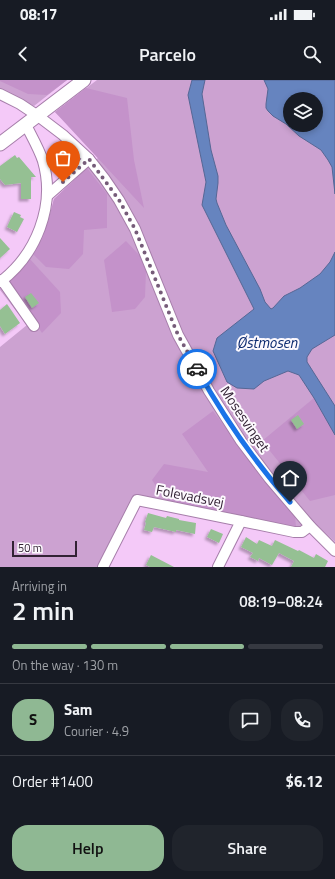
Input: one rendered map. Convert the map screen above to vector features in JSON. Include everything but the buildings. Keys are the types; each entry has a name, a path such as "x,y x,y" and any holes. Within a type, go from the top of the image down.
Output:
{"street":[{"path":"0,144 84,80"},
{"name":"Mosesvinget","path":"0,94 20,104 38,116 63,135 89,159 119,200 135,229 178,335 209,391 241,441 269,478 310,526 335,551"},
{"path":"26,125 43,162 48,196 37,235 29,252 1,281 34,326"},
{"path":"48,196 89,159"},
{"name":"Folevadsvej","path":"103,567 137,500 294,532 302,532 310,526"},
{"path":"218,567 241,521"}],"shaded area":[{"path":"0,80 67,80 34,106 0,89"},
{"path":"0,80 67,80 47,95 28,94"},
{"path":"97,80 335,80 335,542 318,526 296,527 139,495 100,567 0,567 0,347 27,325 0,288 24,265 38,244 48,222 54,199 100,156 55,112"},
{"path":"86,88 127,98 134,160 144,208 55,112"},
{"path":"87,168 107,194 107,228 84,230 83,254 69,269 46,267 32,253 38,244 48,222 54,199"},
{"path":"126,241 140,256 146,271 145,297 135,309 112,312 104,260"},
{"path":"29,258 60,292 61,313 42,333 7,281"},
{"path":"314,398 335,435 335,495 310,501 262,441"},
{"path":"213,411 295,516 296,527 166,501 152,480 164,464 208,472 182,434"}],"water":[{"name":"Østmosen","path":"192,80 205,80 202,94 211,150 218,176 217,203 226,225 260,289 265,302 271,309 273,308 284,296 300,288 320,274 330,262 335,252 335,335 312,349 307,357 307,362 335,406 335,435 299,375 288,371 264,381 254,389 237,388 227,382 213,351 217,338 254,309 202,205 206,182 188,95"},
{"path":"264,80 335,80 335,194 332,167 328,160 321,150 295,132 323,132 323,92 283,92 283,122 268,111 266,104 268,89"}],"way so far":[{"path":"63,182 89,159 104,178 119,200 135,229 178,335 197,369"}],"route":[{"path":"197,369 209,391 241,441 269,478 290,502"}]}
